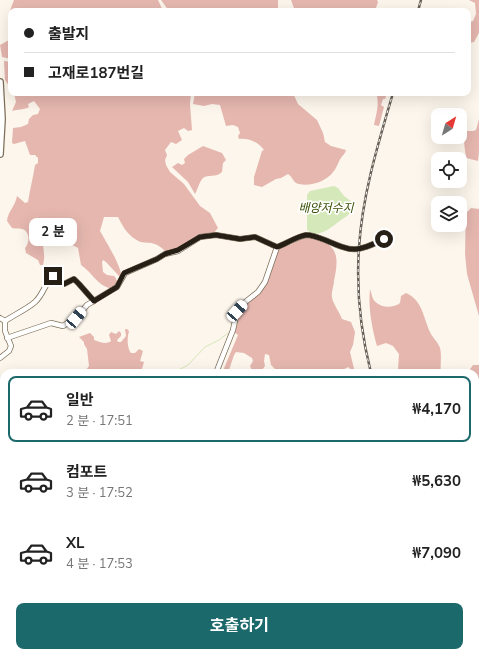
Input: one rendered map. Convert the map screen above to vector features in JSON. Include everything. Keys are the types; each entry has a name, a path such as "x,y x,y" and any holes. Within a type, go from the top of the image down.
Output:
{"main road":[{"path":"0,82 2,119 0,154"}],"street":[{"path":"7,338 51,323 63,326 76,318 87,305 117,287 124,273 165,254 178,250 200,237 216,235 240,239 255,237 277,247 306,235 320,238 354,250 366,248 384,239"},
{"path":"218,369 233,330 237,311 244,303 258,292 265,282 277,247"},
{"path":"5,321 35,302 41,295 48,281 53,276 64,284 74,279 94,301"},
{"path":"0,318 5,321"},
{"path":"0,358 9,351 11,346 5,330 5,321"}],"shaded area":[{"path":"14,0 158,0 162,8 11,8"},
{"path":"161,0 278,0 278,8 167,8"},
{"path":"291,0 377,0 378,2 376,8 294,8"},
{"path":"469,0 479,0 479,33 474,42 471,42 471,22 473,21 476,14 475,3"},
{"path":"8,41 8,58 2,57 0,45"},
{"path":"4,61 8,62 8,84 5,80"},
{"path":"15,96 191,96 192,130 188,131 184,128 178,131 182,140 176,144 171,142 165,150 167,155 165,160 166,165 170,172 184,184 200,206 210,213 218,228 213,234 198,236 180,249 166,252 161,247 153,243 139,241 132,237 118,217 104,217 100,231 121,272 121,276 119,276 103,260 103,272 107,275 114,276 117,281 112,289 98,282 81,265 78,248 65,241 59,234 53,236 44,227 42,237 44,260 43,265 40,265 38,260 26,253 25,248 28,240 27,232 22,229 12,228 7,221 17,196 25,203 28,202 35,165 38,163 38,158 35,155 30,155 25,141 14,144 12,143 13,128 28,124 29,119 33,115 38,114 40,109 34,101 28,104 29,107 27,108 12,111 16,102"},
{"path":"194,96 294,96 298,104 317,120 325,142 331,146 346,151 336,169 323,181 303,185 295,182 288,174 262,187 254,185 254,177 262,151 264,150 253,141 239,139 238,136 240,133 238,127 233,125 226,126 220,105 212,104 204,106 193,104"},
{"path":"386,96 381,105 384,107 379,126 374,125 378,105 377,97"},
{"path":"479,119 478,161 467,158 464,144 467,144 467,131 476,130"},
{"path":"203,146 222,153 226,160 223,163 222,172 217,175 203,178 200,181 195,194 188,182 172,167 178,163 182,165 185,163 184,159 188,155"},
{"path":"471,208 479,209 479,316 467,274 465,254 467,212"},
{"path":"307,237 317,239 325,242 334,251 337,263 332,299 342,319 351,322 355,332 353,345 350,352 354,369 348,367 344,369 275,369 271,365 269,355 265,354 265,366 263,369 251,369 250,366 253,361 252,358 244,353 236,352 229,369 224,369 238,335 234,332 238,315 242,308 259,294 266,285 279,248 292,244 299,239"},
{"path":"370,289 373,299 382,306 386,307 400,303 401,296 406,293 412,296 422,310 431,334 440,348 441,369 398,369 399,354 393,346 386,343 377,346 371,318"},
{"path":"125,329 127,329 129,331 128,343 131,353 135,353 139,349 143,351 140,361 144,362 142,369 87,369 89,366 87,349 84,342 79,337 90,333 94,337 94,340 107,343 111,341 109,335 111,332 116,334 119,331 121,333 121,336 117,340 118,342 121,342 126,336"},
{"path":"473,365 479,365 479,369 470,369"}],"water":[{"name":"배양저수지","path":"334,186 355,204 352,212 329,229 320,233 311,233 307,230 307,195 310,191"}],"waterway":[{"path":"180,369 188,365 205,347 219,340 228,333"}],"railway":[{"path":"419,8 421,0"},
{"path":"370,369 364,342 360,311 358,280 359,248 363,209 367,190 376,151 392,96"}],"route":[{"path":"53,276 64,284 74,279 92,297 94,301 117,287 124,273 165,254 178,250 200,237 216,235 240,239 255,237 277,247 306,235 320,238 354,250 366,248 384,239"}]}
